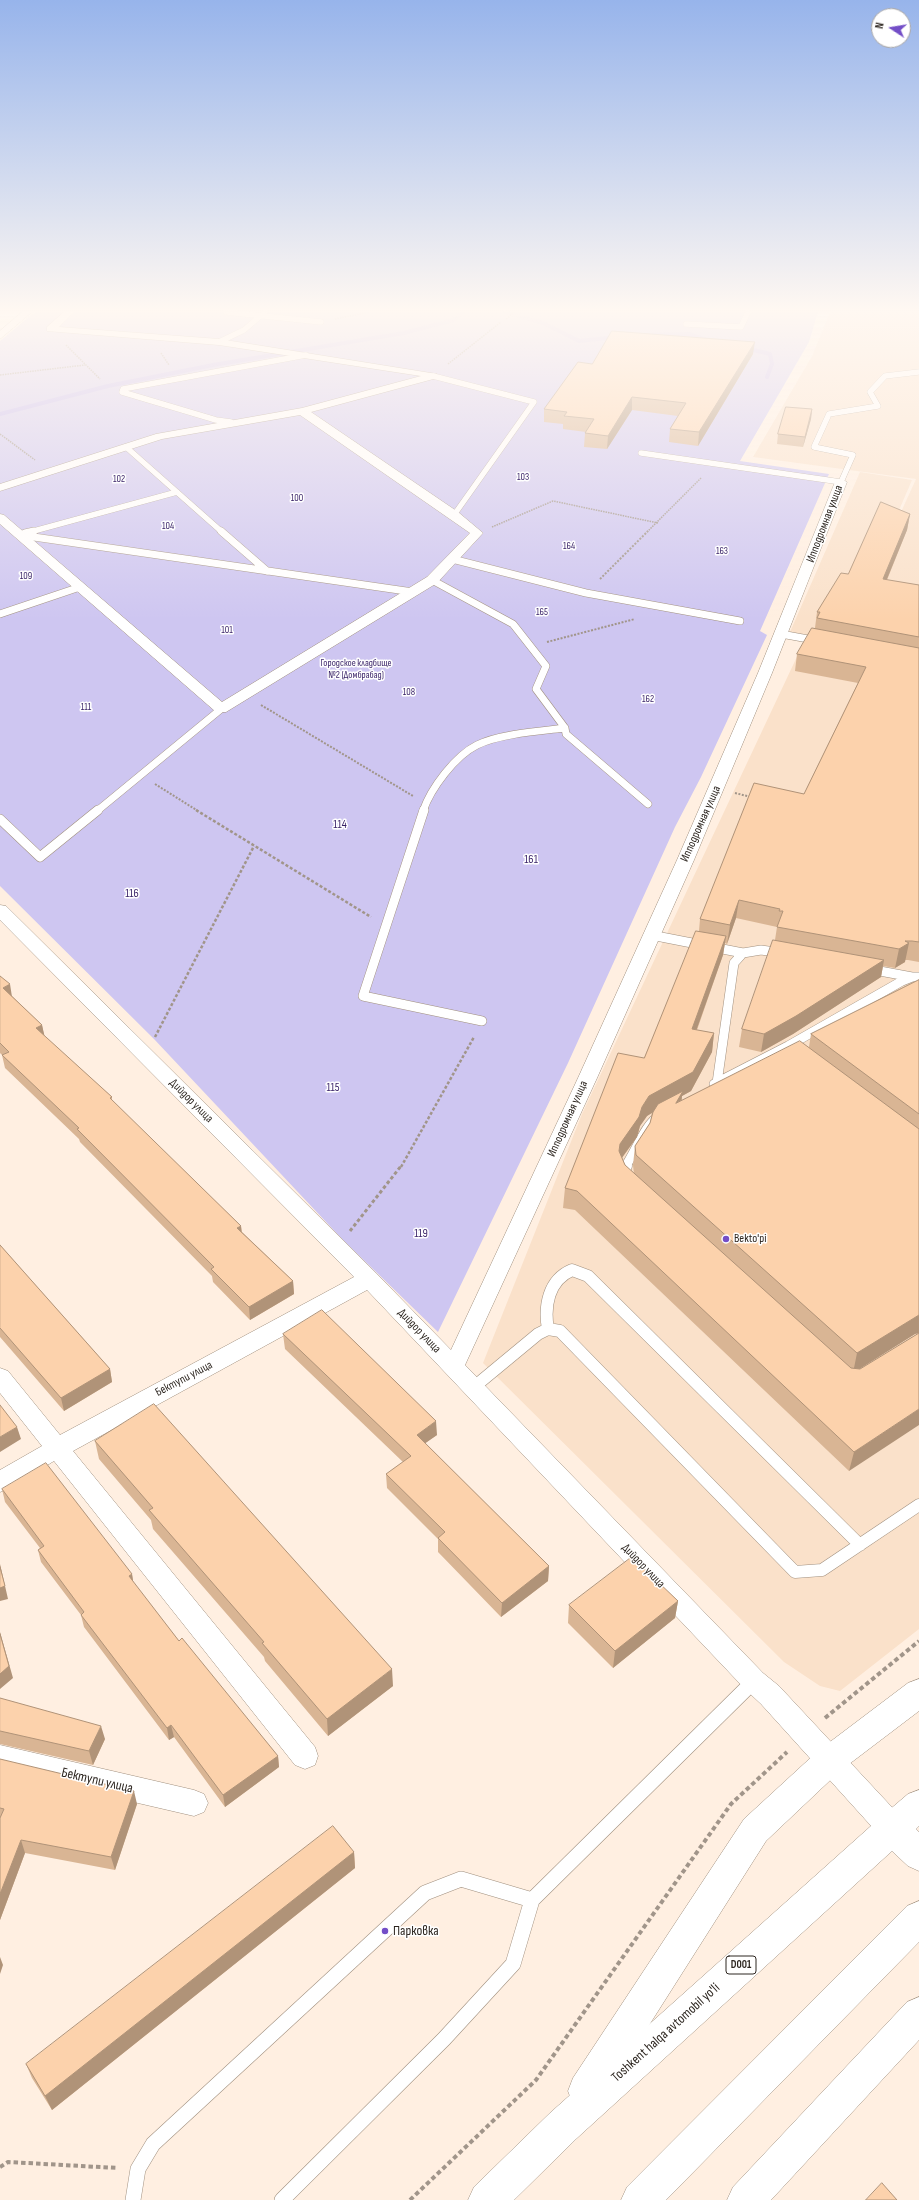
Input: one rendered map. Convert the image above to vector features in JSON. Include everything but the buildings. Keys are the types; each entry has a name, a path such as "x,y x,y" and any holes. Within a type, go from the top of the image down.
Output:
{"main road":[{"path":"563,2126 755,1830 829,1761 919,1693"},
{"name":"Toshkent halqa avtomobil yo'li","path":"486,2200 563,2126 919,1805"},
{"path":"892,1828 919,1855"},
{"path":"640,2200 919,1918"},
{"path":"746,2200 919,2014"}],"street":[{"path":"0,488 160,436 275,415"},
{"path":"0,518 221,709 432,580 477,533 454,515 309,415"},
{"name":"Ипподромная улица","path":"454,1366 542,1176 717,789 781,634 841,482"},
{"name":"Дийдор улица","path":"0,910 454,1366 754,1681 770,1695 807,1734 829,1761 892,1828"},
{"name":"Бектупи улица","path":"0,1482 57,1448 369,1279"},
{"path":"0,1377 305,1756"},
{"name":"Бектупи улица","path":"0,1758 194,1803"}],"lane":[{"path":"198,415 216,420 232,422"},
{"path":"454,515 525,415"},
{"name":"Ипподромная улица","path":"829,415 814,447 853,455 841,482"},
{"path":"126,447 267,571"},
{"path":"641,453 841,482"},
{"path":"20,535 178,492"},
{"path":"20,535 412,592"},
{"path":"452,559 586,593 740,621"},
{"path":"432,580 513,624 532,646 546,666 536,689 566,728 566,734 648,804"},
{"path":"0,614 80,587"},
{"path":"781,634 827,642"},
{"path":"0,819 40,857 221,709"},
{"path":"482,1021 363,996 426,803 447,769 476,745 518,734 566,728"},
{"path":"651,935 743,953 761,950 789,954"},
{"path":"717,1083 734,963 743,953"},
{"path":"858,967 915,977"},
{"path":"704,1090 791,1048 915,977"},
{"path":"634,1184 628,1179 624,1168 643,1139 645,1129 652,1120 671,1108"},
{"path":"548,1329 544,1310 546,1298 559,1280 564,1274 572,1270 588,1276 860,1545"},
{"path":"474,1387 538,1334 548,1329 560,1331 795,1572 822,1570 919,1505"},
{"path":"282,2200 444,2039 513,1964 532,1900 754,1681"},
{"path":"133,2200 138,2169 153,2144 425,1893 461,1879 532,1900"}],"path":[{"path":"0,434 52,472"},
{"path":"586,593 658,523 705,474"},
{"path":"477,533 552,501 658,523"},
{"path":"532,646 672,609"},
{"path":"244,695 426,803"},
{"path":"140,775 385,925"},
{"path":"717,789 754,798"},
{"path":"154,1039 254,846"},
{"path":"348,1233 397,1173 482,1021"},
{"path":"410,2200 536,2080 731,1804 859,1688 919,1641"},
{"path":"0,2167 8,2162 138,2169"}],"shaded area":[{"path":"778,415 919,415 919,656 790,632 860,472 912,480 894,522 896,523 916,479 753,457"},
{"name":"Bekto'pi","path":"802,646 919,668 919,1629 840,1691 820,1686 784,1662 483,1363 582,1114"}],"green space":[{"name":"Городское кладбище №2 (Домбрабад)","path":"0,415 767,415 740,461 829,474 760,631 767,635 701,777 675,827 568,1063 438,1332 343,1240 154,1039 0,886"}],"place":[{"name":"Bekto'pi","path":"726,1239"},
{"name":"Парковка","path":"385,1931"}],"park label":[{"name":"103","path":"523,477"},
{"name":"102","path":"119,479"},
{"name":"100","path":"297,498"},
{"name":"104","path":"168,526"},
{"name":"164","path":"569,546"},
{"name":"163","path":"722,551"},
{"name":"109","path":"26,576"},
{"name":"165","path":"542,612"},
{"name":"101","path":"227,630"},
{"name":"108","path":"409,692"},
{"name":"162","path":"648,699"},
{"name":"111","path":"86,707"},
{"name":"114","path":"340,825"},
{"name":"161","path":"531,860"},
{"name":"116","path":"132,894"},
{"name":"115","path":"333,1088"},
{"name":"119","path":"421,1234"}]}
